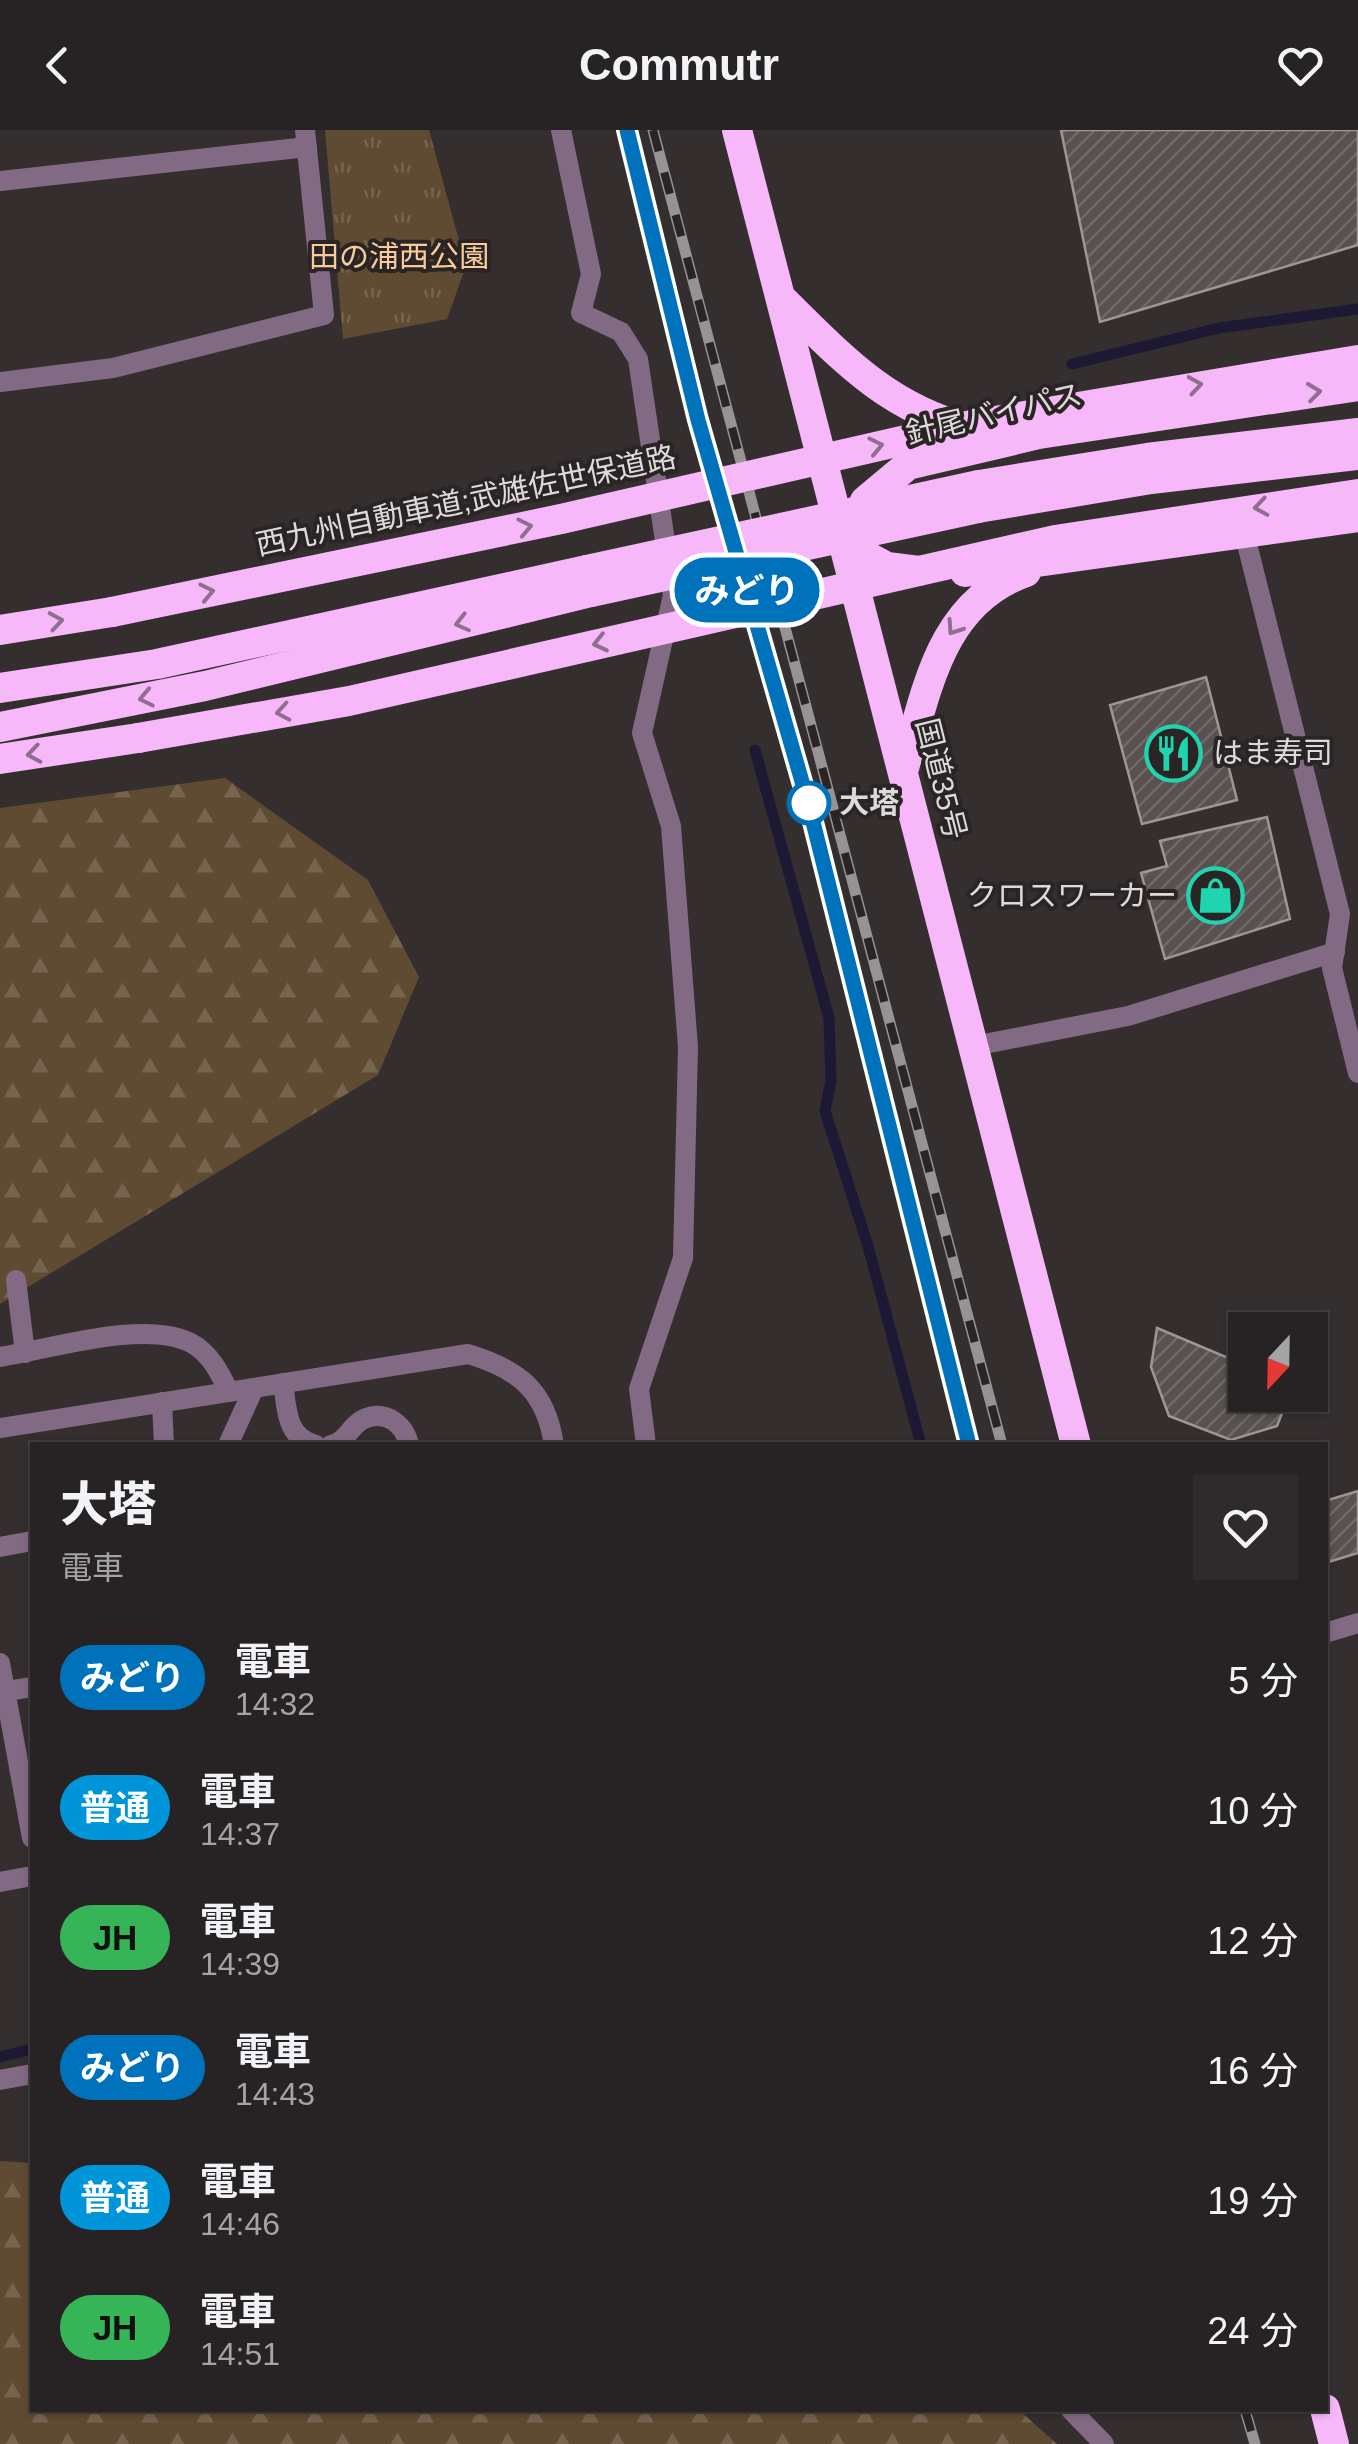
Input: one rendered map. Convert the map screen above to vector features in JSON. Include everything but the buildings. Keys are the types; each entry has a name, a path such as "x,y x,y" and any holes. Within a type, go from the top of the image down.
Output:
{"highway":[{"name":"国道35号","path":"738,130 1075,1442"},
{"path":"782,299 857,372 895,401 935,420 981,432 1039,434"},
{"name":"西九州自動車道;武雄佐世保道路","path":"0,630 112,612 543,523 971,425 1358,360"},
{"name":"針尾バイパス","path":"846,545 865,502 908,465 1039,434 1358,386"},
{"path":"0,688 157,664 589,581 1146,458 1358,433"},
{"path":"978,497 1358,455"},
{"path":"0,759 349,701 1055,540 1358,494"},
{"path":"846,545 887,567 948,574 1358,517"},
{"path":"903,771 946,638 970,604 1004,580 1062,559"},
{"path":"0,726 205,686 589,581"},
{"path":"1326,2412 1334,2444"}],"street":[{"path":"560,130 591,274 581,313 621,332 638,359 673,595 642,732 672,844 688,1048 684,1258 639,1389 646,1442"},
{"path":"0,181 306,138 324,315 113,368 0,382"},
{"path":"1244,532 1340,914 1332,968 1358,1072"},
{"path":"974,1046 1128,1016 1335,952"},
{"path":"16,1280 25,1353"},
{"path":"0,1357 137,1334 169,1334 195,1345 216,1366 229,1392"},
{"path":"0,1428 468,1354 506,1365 536,1394 553,1442"},
{"path":"283,1383 289,1424 302,1442"},
{"path":"229,1442 254,1388"},
{"path":"162,1402 164,1442"},
{"path":"343,1442 362,1420 378,1417 393,1419 406,1431 408,1442"},
{"path":"0,1547 30,1541"},
{"path":"1328,1633 1358,1624"},
{"path":"0,1663 30,1828"},
{"path":"3,1692 30,1687"},
{"path":"0,1882 30,1876"},
{"path":"0,2080 30,2074"},
{"path":"1072,2412 1104,2444"}],"green space":[{"name":"田の浦西公園","path":"325,130 429,130 466,266 447,319 343,339"},
{"path":"225,778 368,880 419,977 378,1075 0,1304 0,808"},
{"path":"0,2161 30,2163 30,2412 1021,2412 1057,2444 0,2444"}],"waterway":[{"path":"1072,364 1219,328 1358,309"},
{"path":"755,750 829,1018 831,1080 825,1111 868,1246 920,1442"},
{"path":"0,2057 30,2050"}],"railway":[{"path":"627,130 698,421 809,806 968,1442"},
{"path":"653,130 1001,1442"},
{"path":"1246,2412 1255,2444"}],"train":[{"name":"みどり","path":"627,130 698,420 809,806 968,1442"}],"place":[{"name":"はま寿司","path":"1174,753"},
{"name":"大塔","path":"809,803"},
{"name":"クロスワーカー","path":"1216,896"}]}
